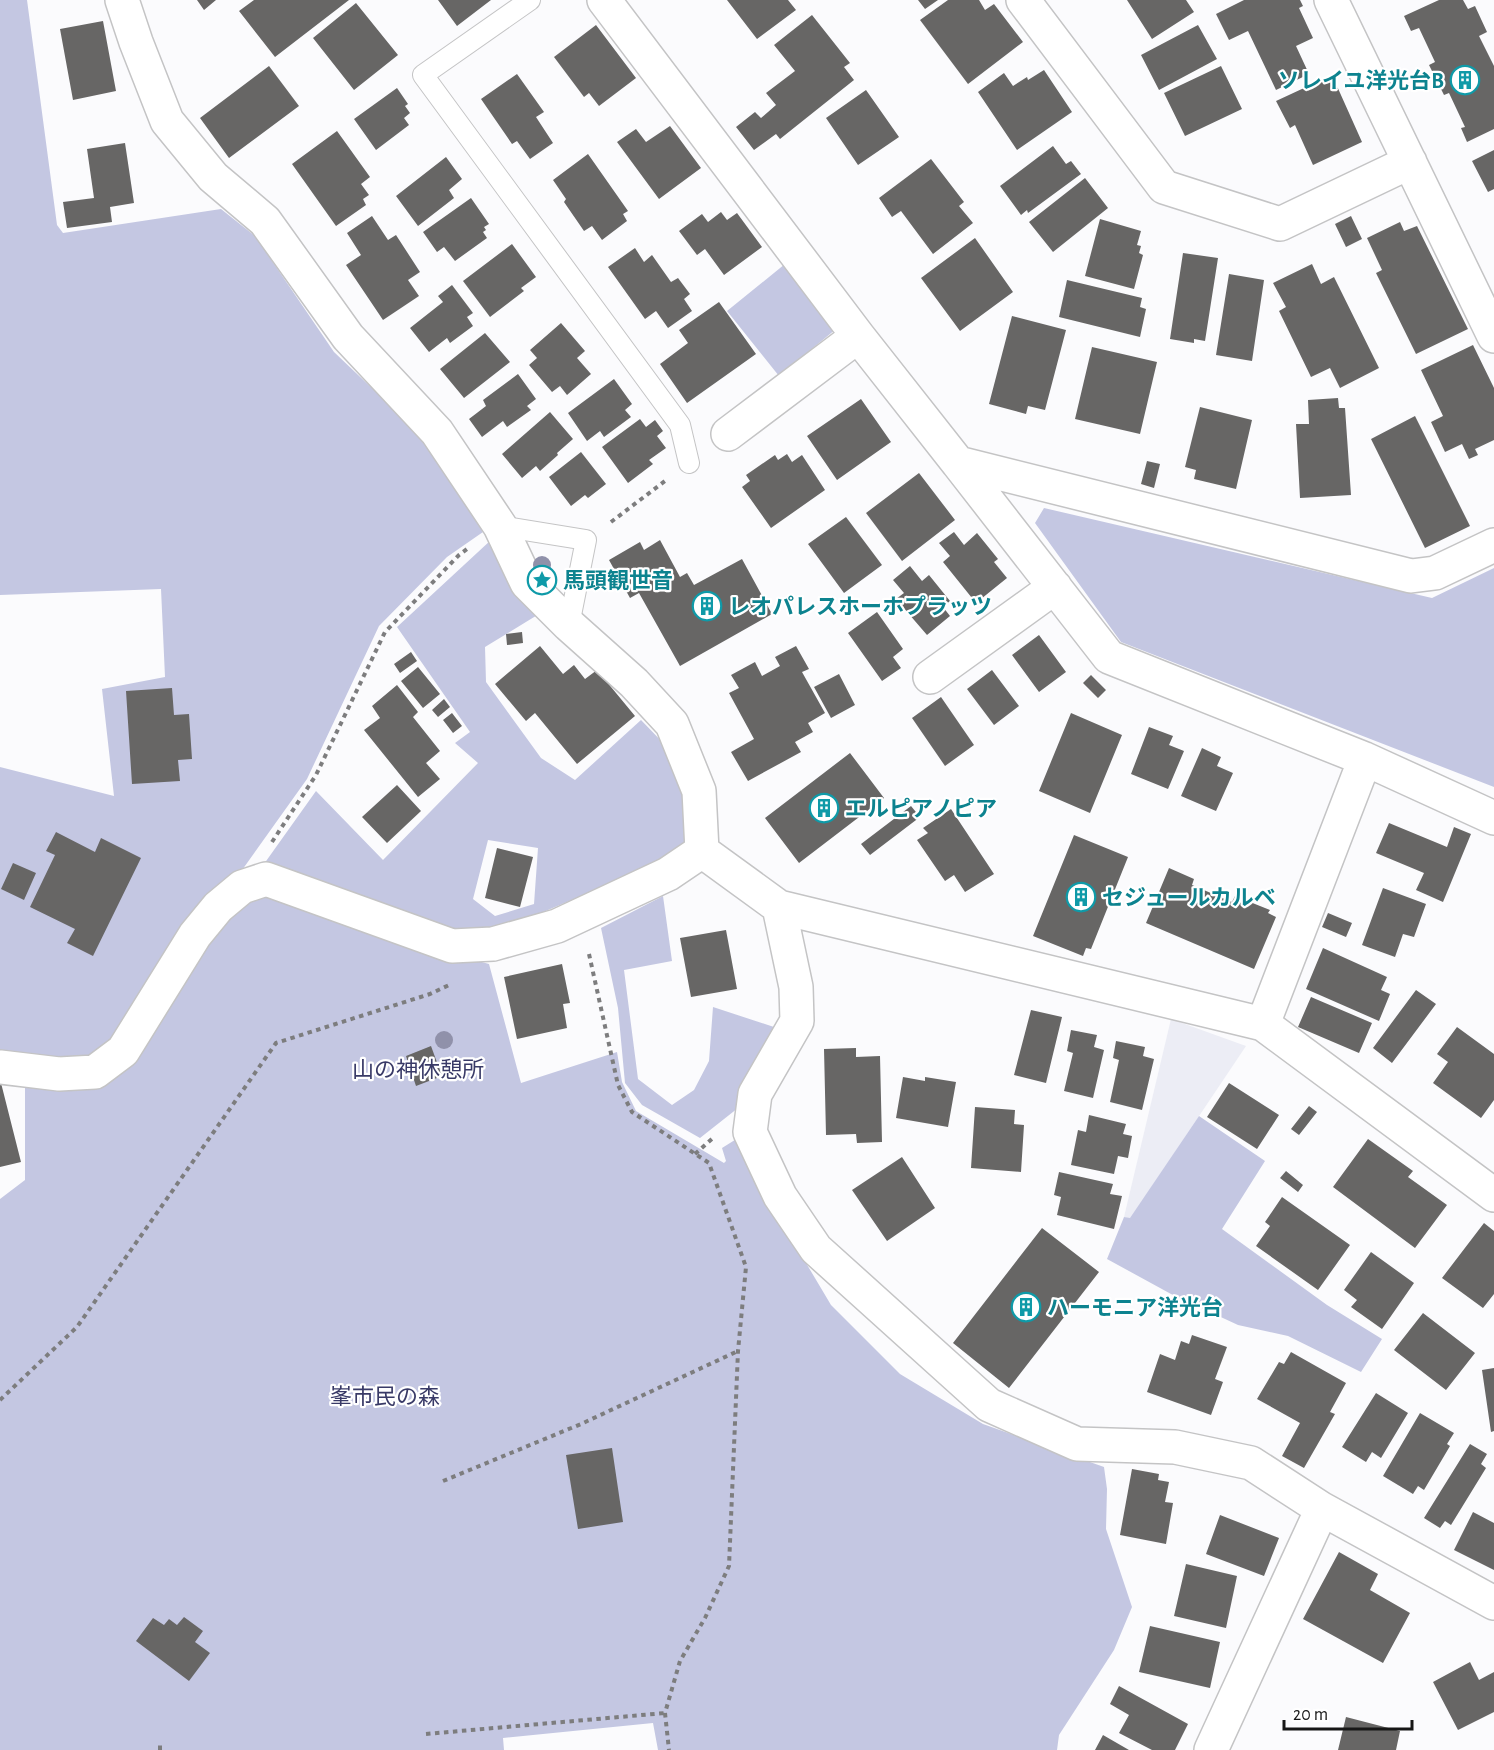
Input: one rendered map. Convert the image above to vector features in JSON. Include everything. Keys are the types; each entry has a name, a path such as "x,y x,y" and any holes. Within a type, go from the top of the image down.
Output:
{"street":[{"path":"122,0 136,42 168,121 213,177 265,221 348,337 437,432 500,526 527,583 569,625 634,683 672,724 699,791 702,851"},
{"path":"604,0 858,336 1109,657 1365,759 1494,819"},
{"path":"1023,0 1164,187 1280,224 1410,162"},
{"path":"1331,0 1494,336"},
{"path":"728,434 858,336"},
{"path":"958,463 1411,576 1435,573 1494,545"},
{"path":"930,677 1055,587"},
{"path":"1263,1024 1365,759"},
{"path":"702,851 779,907 1263,1024 1494,1195"},
{"path":"0,1066 59,1074 95,1072 123,1051 195,935 218,907 242,887 266,879 452,946 493,944 557,926 668,874 702,851"},
{"path":"779,907 796,987 797,1021 755,1094 750,1132 780,1196 816,1249 989,1405 1077,1444 1175,1447 1251,1463 1322,1509 1494,1603"},
{"path":"1211,1750 1322,1509"}],"lane":[{"path":"530,0 423,75 680,425 689,463"},
{"path":"500,526 586,540 569,625"}],"path":[{"path":"586,540 689,463"},
{"path":"242,887 316,775 385,632 459,555 500,526"},
{"path":"580,915 618,1085 632,1113 709,1163 747,1267 738,1351 729,1566 705,1618 680,1661 665,1713 669,1750"},
{"path":"0,1400 77,1327 276,1043 430,994 464,978 493,944"},
{"path":"443,1481 581,1424 738,1351"},
{"path":"426,1734 665,1713"},
{"path":"160,1743 160,1750"}],"shaded area":[{"path":"1171,1019 1246,1046 1130,1219 1124,1217"}],"green space":[{"path":"0,0 27,0 57,225 63,233 221,209 255,236 334,352 419,433 483,532 447,557 379,626 307,779 114,1044 87,1061 0,1050 0,767 114,796 102,689 165,677 161,589 0,595"},
{"path":"785,264 836,329 779,376 727,311"},
{"path":"1044,508 1432,598 1494,568 1494,787 1121,642 1035,523"},
{"path":"491,540 539,614 485,647 486,682 541,758 575,780 641,720 669,749 690,820 682,853 494,933 458,932 259,871 316,791 383,860 478,763 455,743 470,732 397,627","holes":["488,840 538,848 534,904 495,916 473,899"]},
{"name":"峯市民の森","path":"268,890 489,964 521,1083 617,1052 622,1082 636,1111 724,1163 726,1161 722,1148 738,1138 746,1162 831,1305 900,1374 983,1424 1104,1467 1107,1489 1106,1529 1132,1607 1114,1650 1059,1735 1057,1750 658,1750 653,1723 503,1738 504,1750 0,1750 0,1199 25,1180 25,1080 99,1080 235,905"},
{"path":"663,896 672,961 624,970 638,1079 672,1105 694,1090 709,1061 713,1007 780,1029 738,1108 700,1138 642,1105 625,1083 618,1008 601,928"},
{"path":"1199,1116 1265,1161 1222,1229 1327,1305 1382,1339 1361,1372 1288,1336 1238,1325 1171,1294 1107,1259 1124,1217 1130,1218"}],"building":[{"path":"197,0 216,0 204,10"},
{"path":"254,0 349,0 275,57 239,11"},
{"path":"438,0 491,0 457,26"},
{"path":"727,0 788,0 796,10 757,39"},
{"path":"918,0 938,0 925,9"},
{"path":"948,0 979,0 985,10 994,4 1023,42 968,84 920,20"},
{"path":"1127,0 1186,0 1194,12 1152,39"},
{"path":"1244,0 1300,0 1303,6 1299,8 1313,38 1296,46 1309,74 1276,90 1248,31 1229,40 1216,14"},
{"name":"ソレイユ洋光台B","path":"1439,0 1463,0 1468,9 1475,6 1487,32 1479,36 1494,66 1494,129 1467,142 1461,128 1465,127 1449,93 1444,95 1429,65 1435,62 1419,28 1411,31 1404,16"},
{"path":"356,3 398,55 354,90 313,38"},
{"path":"812,15 850,63 844,67 854,80 780,139 776,134 754,150 736,127 755,112 761,118 776,105 766,93 795,71 774,45"},
{"path":"103,21 116,91 73,100 60,29"},
{"path":"596,25 636,78 599,106 589,93 584,97 554,57"},
{"path":"1198,25 1217,59 1159,90 1141,55"},
{"path":"269,66 299,106 229,158 200,118"},
{"path":"1221,66 1242,109 1185,136 1164,93"},
{"path":"1044,70 1072,112 1017,150 978,92 1004,73 1013,86"},
{"path":"517,74 544,112 536,117 553,143 530,159 517,141 512,144 481,99"},
{"path":"1332,75 1362,142 1313,165 1295,125 1290,128 1276,101"},
{"path":"397,88 408,104 405,106 410,113 404,118 409,125 376,150 354,119"},
{"path":"866,90 899,137 858,165 826,118"},
{"path":"670,126 701,168 659,199 617,142 636,129 646,142"},
{"path":"337,131 370,177 361,184 369,195 363,199 366,205 336,226 292,164"},
{"path":"125,143 134,203 110,207 112,222 67,228 63,202 94,198 87,149"},
{"path":"1053,146 1066,164 1071,161 1081,174 1028,213 1027,210 1021,215 1000,186"},
{"path":"1494,150 1494,189 1488,192 1472,161"},
{"path":"588,154 628,211 623,214 627,221 602,240 592,226 584,231 564,202 566,199 553,180"},
{"path":"446,157 462,179 449,190 454,198 418,226 396,196"},
{"path":"931,159 964,202 959,206 973,223 933,254 901,211 892,217 879,198"},
{"path":"1085,178 1108,208 1053,252 1029,222"},
{"path":"471,198 489,224 484,227 486,230 483,232 487,238 455,261 444,247 437,252 423,232"},
{"path":"721,212 727,220 737,213 762,247 724,275 705,249 697,255 679,231 702,214 708,222"},
{"path":"372,216 388,240 396,235 420,272 408,280 419,296 383,320 346,265 361,255 347,233"},
{"path":"1351,216 1362,239 1346,247 1335,224"},
{"path":"1100,219 1141,231 1137,245 1141,246 1139,253 1143,255 1134,289 1085,276"},
{"path":"1400,222 1404,231 1417,226 1468,329 1416,354 1376,273 1382,270 1367,238"},
{"path":"975,238 1013,292 960,331 921,278"},
{"path":"512,244 536,277 521,288 524,291 490,317 463,281"},
{"path":"635,248 644,262 652,255 671,282 678,278 690,294 684,299 692,311 668,328 656,311 645,319 608,267"},
{"path":"1183,253 1218,258 1205,341 1194,339 1194,343 1170,339"},
{"path":"1312,264 1321,284 1334,277 1379,368 1340,388 1330,368 1311,377 1279,311 1286,307 1273,283"},
{"path":"1229,274 1264,280 1252,361 1216,355"},
{"path":"1067,280 1142,298 1140,307 1146,309 1140,337 1059,317"},
{"path":"452,285 473,313 467,317 473,326 450,343 447,338 429,352 410,328 443,302 438,296"},
{"path":"719,302 756,354 687,403 660,364 688,343 679,330"},
{"path":"1012,316 1066,330 1045,410 1028,406 1026,414 989,404"},
{"path":"561,323 585,351 577,358 591,374 567,395 560,386 552,392 529,365 537,358 530,350"},
{"path":"485,333 510,362 464,398 440,369"},
{"path":"1473,345 1494,388 1494,440 1475,449 1478,455 1469,459 1462,444 1445,452 1431,422 1443,416 1421,370"},
{"path":"1092,347 1157,362 1140,434 1075,419"},
{"path":"518,374 536,399 527,406 531,410 507,427 503,421 482,437 469,419 486,406 483,400"},
{"path":"614,379 632,404 625,410 631,417 604,437 600,431 587,441 568,413"},
{"path":"1338,398 1339,408 1345,408 1351,495 1300,498 1296,424 1309,424 1308,400"},
{"path":"861,399 891,442 837,480 807,436"},
{"path":"1200,407 1252,420 1236,489 1194,479 1196,470 1185,467"},
{"path":"550,412 573,439 540,471 536,466 522,478 502,454"},
{"path":"1415,416 1470,526 1425,548 1371,439"},
{"path":"640,419 646,427 655,420 663,431 657,436 666,448 649,460 653,464 628,483 602,447"},
{"path":"581,452 606,484 588,498 585,495 571,506 549,477"},
{"path":"787,454 792,462 802,455 825,490 771,528 742,487 750,481 746,475 775,455 778,460"},
{"path":"1147,461 1160,464 1154,488 1141,484"},
{"path":"919,473 955,520 902,561 866,513"},
{"path":"846,517 882,565 844,593 808,544"},
{"path":"954,532 964,545 977,533 998,559 994,562 1007,578 976,603 943,562 950,556 939,543"},
{"name":"レオパレスホーホプラッツ","path":"660,540 680,577 687,573 694,585 742,559 772,614 680,666 639,593 630,598 609,560 640,542 644,550"},
{"path":"910,566 922,581 929,575 950,601 943,607 950,616 927,635 896,599 904,593 893,580"},
{"path":"877,612 903,649 893,657 901,668 882,681 848,633"},
{"path":"522,632 523,643 507,645 506,634"},
{"path":"1039,635 1066,672 1039,692 1012,655"},
{"path":"540,646 563,674 574,665 585,679 597,670 635,716 577,764 535,713 526,721 495,684"},
{"path":"796,646 809,669 802,672 825,713 808,723 813,732 795,742 801,752 748,781 731,752 754,739 729,693 739,688 731,675 755,662 762,676 780,666 775,657"},
{"path":"411,652 417,661 400,673 394,664"},
{"path":"418,667 440,694 423,708 401,681"},
{"path":"992,670 1019,706 994,725 967,689"},
{"path":"839,674 855,705 831,718 814,687"},
{"path":"1091,675 1106,690 1098,698 1083,683"},
{"path":"397,685 418,712 413,717 440,751 426,763 440,779 418,797 364,730 380,718 372,706"},
{"path":"172,688 174,715 189,714 192,759 178,760 180,781 132,784 126,691"},
{"path":"941,697 974,745 945,766 912,718"},
{"path":"444,699 450,707 438,717 432,710"},
{"path":"452,713 462,726 453,733 443,720"},
{"path":"1071,713 1122,735 1090,813 1039,791"},
{"path":"1149,727 1173,736 1169,745 1184,751 1168,789 1131,774"},
{"path":"1202,748 1221,757 1217,766 1233,773 1216,811 1181,796"},
{"name":"エルピアノピア","path":"850,753 884,798 799,863 765,818"},
{"path":"397,785 421,811 387,843 362,817"},
{"path":"911,806 920,817 870,855 861,844"},
{"path":"951,809 994,874 965,892 954,875 945,881 917,840 928,833 923,828"},
{"path":"1389,823 1447,847 1454,827 1471,834 1443,902 1416,890 1424,873 1376,853"},
{"path":"56,832 95,852 101,838 141,858 93,956 67,943 75,929 30,907 55,855 46,851"},
{"name":"セジュールカルベ","path":"1074,835 1128,857 1091,949 1086,948 1083,956 1033,936"},
{"path":"497,848 533,857 520,907 485,898"},
{"path":"13,863 36,873 24,900 1,889"},
{"path":"1169,868 1194,879 1192,885 1232,902 1235,896 1270,910 1268,913 1276,917 1254,969 1146,923"},
{"path":"1383,888 1426,904 1414,937 1403,934 1395,957 1362,945"},
{"path":"1328,913 1352,923 1346,937 1322,927"},
{"path":"726,930 737,989 691,997 680,938"},
{"path":"1323,948 1387,977 1381,990 1390,994 1379,1021 1306,989"},
{"path":"562,964 570,1003 563,1004 567,1028 517,1039 504,977"},
{"path":"1416,990 1436,1004 1392,1063 1373,1048"},
{"path":"1311,997 1372,1023 1359,1053 1298,1027"},
{"path":"1031,1010 1062,1017 1046,1083 1014,1075"},
{"path":"1457,1027 1494,1054 1494,1100 1481,1118 1433,1083 1448,1062 1437,1054"},
{"path":"1071,1030 1097,1035 1094,1047 1104,1050 1093,1098 1064,1091 1073,1053 1067,1051"},
{"path":"1116,1041 1145,1047 1143,1056 1154,1059 1142,1110 1110,1102 1119,1060 1113,1058"},
{"path":"431,1046 442,1076 416,1086 406,1056"},
{"path":"856,1048 856,1057 880,1056 882,1142 857,1143 856,1134 826,1135 824,1049"},
{"path":"903,1077 925,1081 925,1077 956,1082 948,1127 896,1118"},
{"path":"0,1079 21,1162 0,1167"},
{"path":"1229,1083 1279,1115 1257,1149 1207,1117"},
{"path":"1309,1106 1317,1112 1299,1135 1291,1129"},
{"path":"975,1107 1015,1110 1014,1124 1024,1125 1021,1172 971,1168"},
{"path":"1089,1115 1126,1124 1123,1134 1132,1136 1128,1158 1118,1156 1114,1174 1071,1165 1078,1130 1086,1132"},
{"path":"1368,1139 1413,1171 1408,1177 1447,1205 1415,1248 1333,1187"},
{"path":"902,1157 935,1208 887,1241 852,1190"},
{"path":"1286,1171 1303,1185 1298,1192 1280,1178"},
{"path":"1059,1172 1113,1184 1110,1194 1122,1196 1114,1229 1057,1215 1061,1197 1054,1195"},
{"path":"1282,1197 1350,1245 1318,1290 1256,1246 1270,1226 1265,1222"},
{"path":"1484,1223 1494,1231 1494,1294 1483,1308 1442,1278"},
{"name":"ハーモニア洋光台","path":"1042,1228 1099,1272 1009,1388 953,1343"},
{"path":"1371,1252 1414,1283 1382,1329 1351,1307 1357,1300 1344,1290"},
{"path":"1423,1313 1475,1353 1446,1390 1394,1350"},
{"path":"1192,1335 1227,1347 1215,1379 1223,1382 1211,1415 1147,1392 1160,1354 1175,1360 1181,1341 1189,1344"},
{"path":"1291,1352 1346,1383 1330,1412 1335,1414 1304,1468 1282,1456 1300,1423 1257,1399 1279,1362 1284,1364"},
{"path":"1494,1368 1494,1431 1491,1432 1482,1370"},
{"path":"1376,1393 1408,1413 1381,1458 1372,1452 1366,1462 1342,1447"},
{"path":"1420,1413 1454,1433 1447,1444 1450,1446 1424,1490 1418,1486 1413,1494 1383,1476"},
{"path":"1470,1444 1487,1454 1481,1464 1486,1468 1451,1525 1445,1521 1440,1528 1424,1518"},
{"path":"612,1448 623,1522 578,1529 566,1455"},
{"path":"1132,1469 1159,1474 1158,1480 1169,1482 1165,1502 1173,1503 1166,1544 1120,1535"},
{"path":"1473,1512 1494,1523 1494,1570 1454,1550"},
{"path":"1220,1515 1279,1538 1264,1576 1206,1554"},
{"path":"1339,1552 1378,1574 1370,1590 1410,1613 1383,1663 1303,1619"},
{"path":"1186,1564 1237,1576 1226,1628 1174,1616"},
{"path":"184,1617 203,1631 195,1642 210,1653 189,1681 136,1641 153,1618 164,1625 169,1619 177,1625"},
{"path":"1150,1626 1220,1642 1210,1688 1139,1672"},
{"path":"1470,1662 1479,1680 1494,1672 1494,1712 1458,1730 1433,1682"},
{"path":"1119,1686 1188,1724 1175,1750 1152,1750 1119,1733 1129,1715 1110,1704"},
{"path":"1346,1717 1400,1731 1396,1750 1338,1750"},
{"path":"1103,1735 1129,1750 1095,1750"}],"place":[{"name":"ソレイユ洋光台B","path":"1465,80"},
{"name":"馬頭観世音","path":"542,580"},
{"name":"レオパレスホーホプラッツ","path":"707,606"},
{"name":"エルピアノピア","path":"824,808"},
{"name":"セジュールカルベ","path":"1081,897"},
{"name":"ハーモニア洋光台","path":"1026,1307"}],"park label":[{"name":"山の神休憩所","path":"418,1069"}]}
